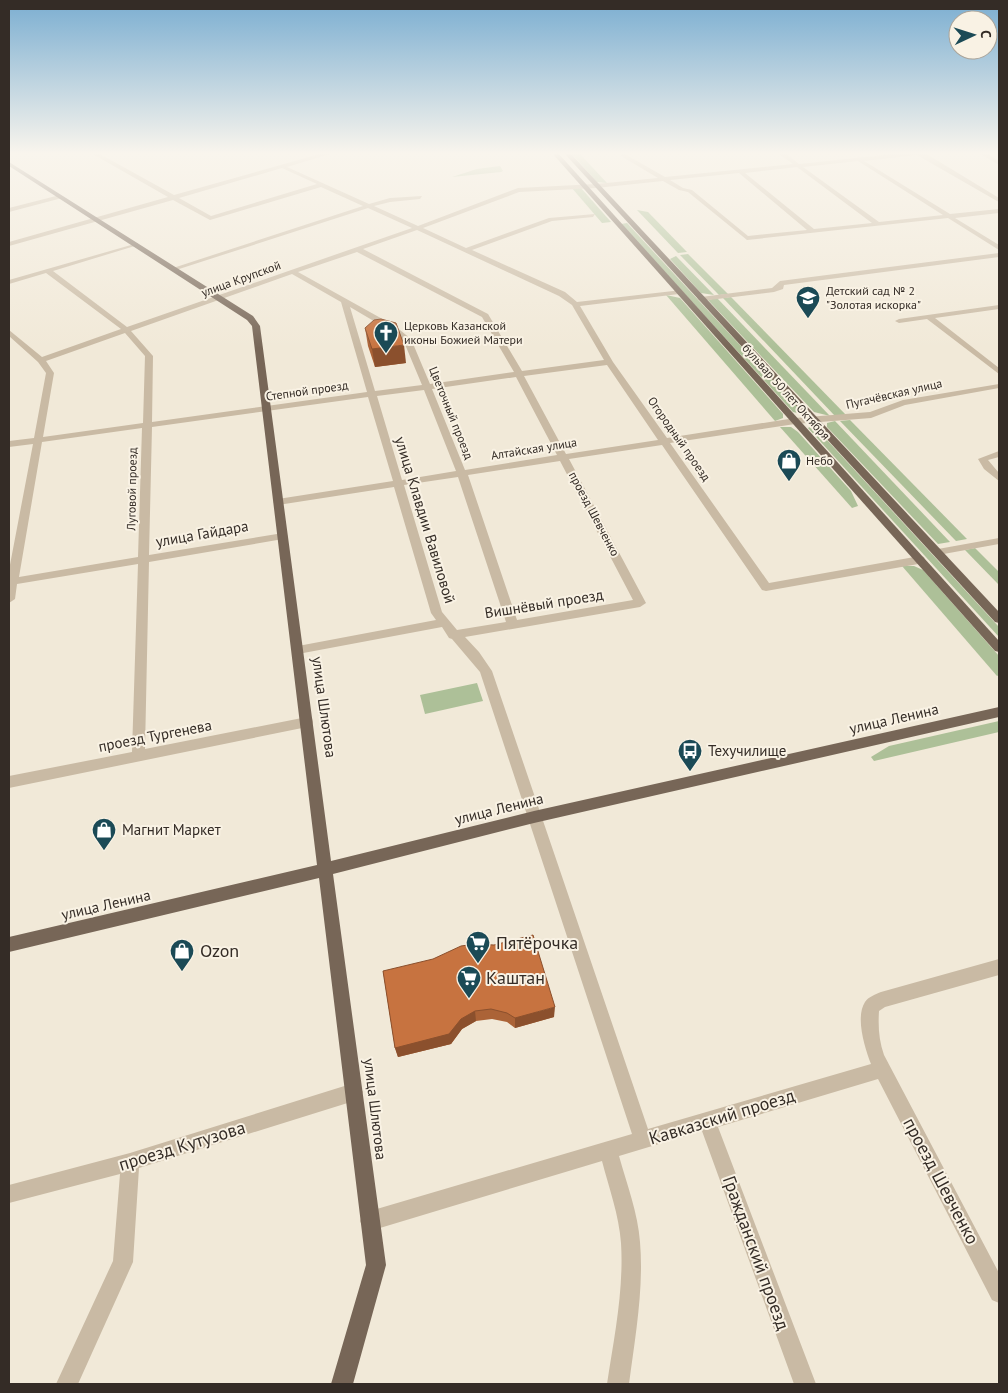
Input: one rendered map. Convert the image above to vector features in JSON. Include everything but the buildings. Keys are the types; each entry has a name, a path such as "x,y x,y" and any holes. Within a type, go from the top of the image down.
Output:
{"main road":[{"name":"бульвар 50 лет Октября","path":"612,218 999,648"},
{"name":"бульвар 50 лет Октября","path":"626,218 999,619"},
{"name":"улица Шлютова","path":"96,219 250,318 256,326 376,1265 342,1384"},
{"name":"улица Ленина","path":"9,945 327,870 534,817 999,712"}],"street":[{"path":"9,244 99,218"},
{"path":"174,269 331,218"},
{"path":"395,218 562,294 575,304 679,292"},
{"name":"улица Крупской","path":"41,360 220,299 446,218"},
{"path":"467,250 551,220 568,218"},
{"path":"723,218 747,238 931,218"},
{"path":"797,218 813,231"},
{"path":"870,218 878,224"},
{"path":"952,218 999,248"},
{"path":"9,282 136,244"},
{"name":"проезд Шевченко","path":"357,250 486,316 564,457 640,603"},
{"path":"701,299 774,290 780,287 780,283 999,255"},
{"name":"Луговой проезд","path":"48,271 127,331 143,345 149,356 138,756"},
{"name":"Цветочный проезд","path":"293,272 392,328 408,341 462,473 512,623"},
{"name":"улица Клавдии Вавиловой","path":"344,301 437,613 453,635 470,648 486,670 643,1140"},
{"name":"Огородный проезд","path":"575,304 609,362 666,441 766,587 920,560"},
{"path":"899,321 999,307"},
{"path":"929,317 999,372"},
{"path":"9,332 41,360 50,373 9,599"},
{"name":"Степной проезд","path":"9,444 609,362"},
{"name":"Пугачёвская улица","path":"795,421 871,415 903,403 999,386"},
{"name":"Алтайская улица","path":"278,502 795,421"},
{"path":"999,454 983,459 999,478"},
{"name":"улица Гайдара","path":"11,581 283,536"},
{"path":"938,552 999,541"},
{"name":"Вишнёвый проезд","path":"453,635 512,623 551,620 640,603"},
{"path":"298,650 443,623"},
{"name":"проезд Тургенева","path":"9,782 307,722"},
{"path":"882,1069 874,1053 869,1031 871,1007 881,1000 999,967"},
{"name":"проезд Шевченко","path":"882,1069 999,1293"},
{"name":"Кавказский проезд","path":"370,1221 882,1069"},
{"name":"проезд Кутузова","path":"9,1194 130,1162 354,1092"},
{"name":"Гражданский проезд","path":"707,1121 805,1384"},
{"path":"608,1151 627,1220 631,1254 629,1292 618,1384"},
{"path":"67,1384 122,1262 130,1162"}],"green space":[{"path":"598,218 607,218 611,222 602,223"},
{"path":"645,218 654,218 687,252 678,253"},
{"path":"627,223 802,414 793,412 621,224"},
{"path":"688,254 728,294 719,295 680,255"},
{"path":"676,256 714,295 701,293 670,259"},
{"path":"666,295 680,298 783,414 783,418 775,421"},
{"path":"731,297 847,416 835,416 723,298"},
{"path":"717,298 830,416 814,412 708,300"},
{"path":"850,420 967,539 956,541 840,421"},
{"path":"835,421 950,542 938,544 827,427 827,423"},
{"path":"811,426 815,427 999,627 999,637 808,428"},
{"path":"780,427 791,427 798,432 851,491 858,506 852,508"},
{"path":"975,548 999,572 999,585 965,550"},
{"path":"902,566 914,566 923,570 999,656 999,675 997,676"},
{"path":"477,683 483,701 425,714 420,695"},
{"path":"999,721 999,732 874,761 871,757 889,746"}],"place":[{"name":"Детский сад № 2 \"Золотая искорка\"","path":"808,319"},
{"name":"Церковь Казанской иконы Божией Матери","path":"386,354"},
{"name":"Небо","path":"789,482"},
{"name":"Техучилище","path":"690,772"},
{"name":"Магнит Маркет","path":"104,851"},
{"name":"Пятёрочка","path":"478,964"},
{"name":"Ozon","path":"182,972"},
{"name":"Каштан","path":"469,999"}]}
